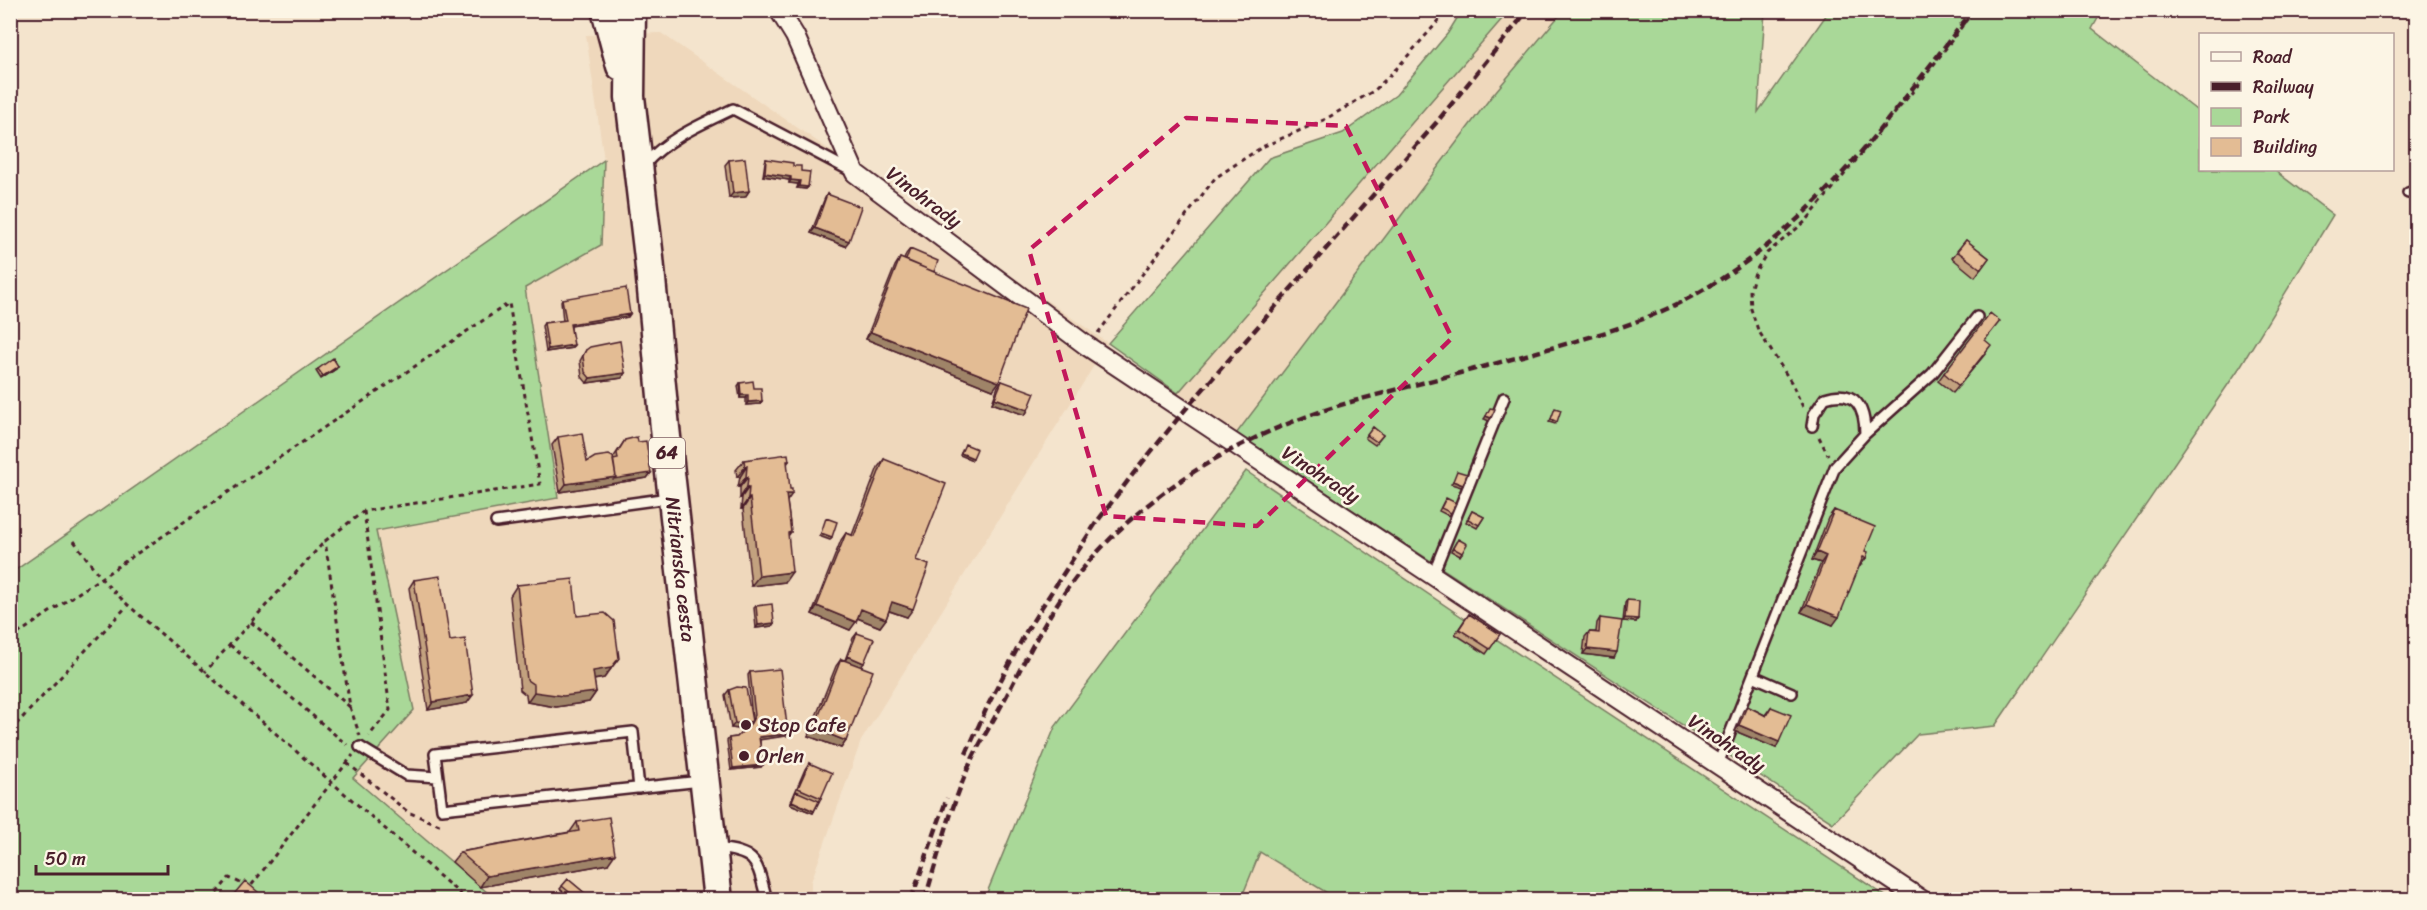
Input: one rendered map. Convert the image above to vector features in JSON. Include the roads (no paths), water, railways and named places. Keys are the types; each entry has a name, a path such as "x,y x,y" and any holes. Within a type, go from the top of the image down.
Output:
{"main road":[{"name":"Nitrianska cesta","path":"606,10 630,97"},
{"name":"Nitrianska cesta","path":"631,10 630,97 703,780 718,900"}],"street":[{"name":"Vinohrady","path":"779,10 795,36 855,174 1087,346 1922,900"}],"lane":[{"path":"639,170 656,152 683,134 733,109 855,174"},
{"path":"1718,764 1835,467 1864,434 1932,374 1977,317"},
{"path":"1812,426 1814,414 1826,398 1843,395 1851,398 1863,411 1864,434"},
{"path":"1433,574 1504,398"},
{"path":"496,522 672,497"},
{"path":"1753,676 1791,693"},
{"path":"639,788 633,732 435,754 442,809 639,788 703,780"},
{"path":"360,747 406,776 438,777"},
{"path":"711,848 741,851 750,856 759,870 767,900"}],"railway":[{"path":"966,754 988,705 1027,630 1096,523 1133,474 1184,411 1436,123 1528,10"},
{"path":"925,900 950,817 968,768 1033,645 1050,615 1080,572 1138,513 1170,488 1204,466 1276,429 1354,401 1611,330 1675,305 1722,278 1765,247 1804,213 1841,175 1973,10"},
{"path":"911,900 947,798"}],"place":[{"name":"Stop Cafe","path":"746,725"},
{"name":"Orlen","path":"744,756"}]}
